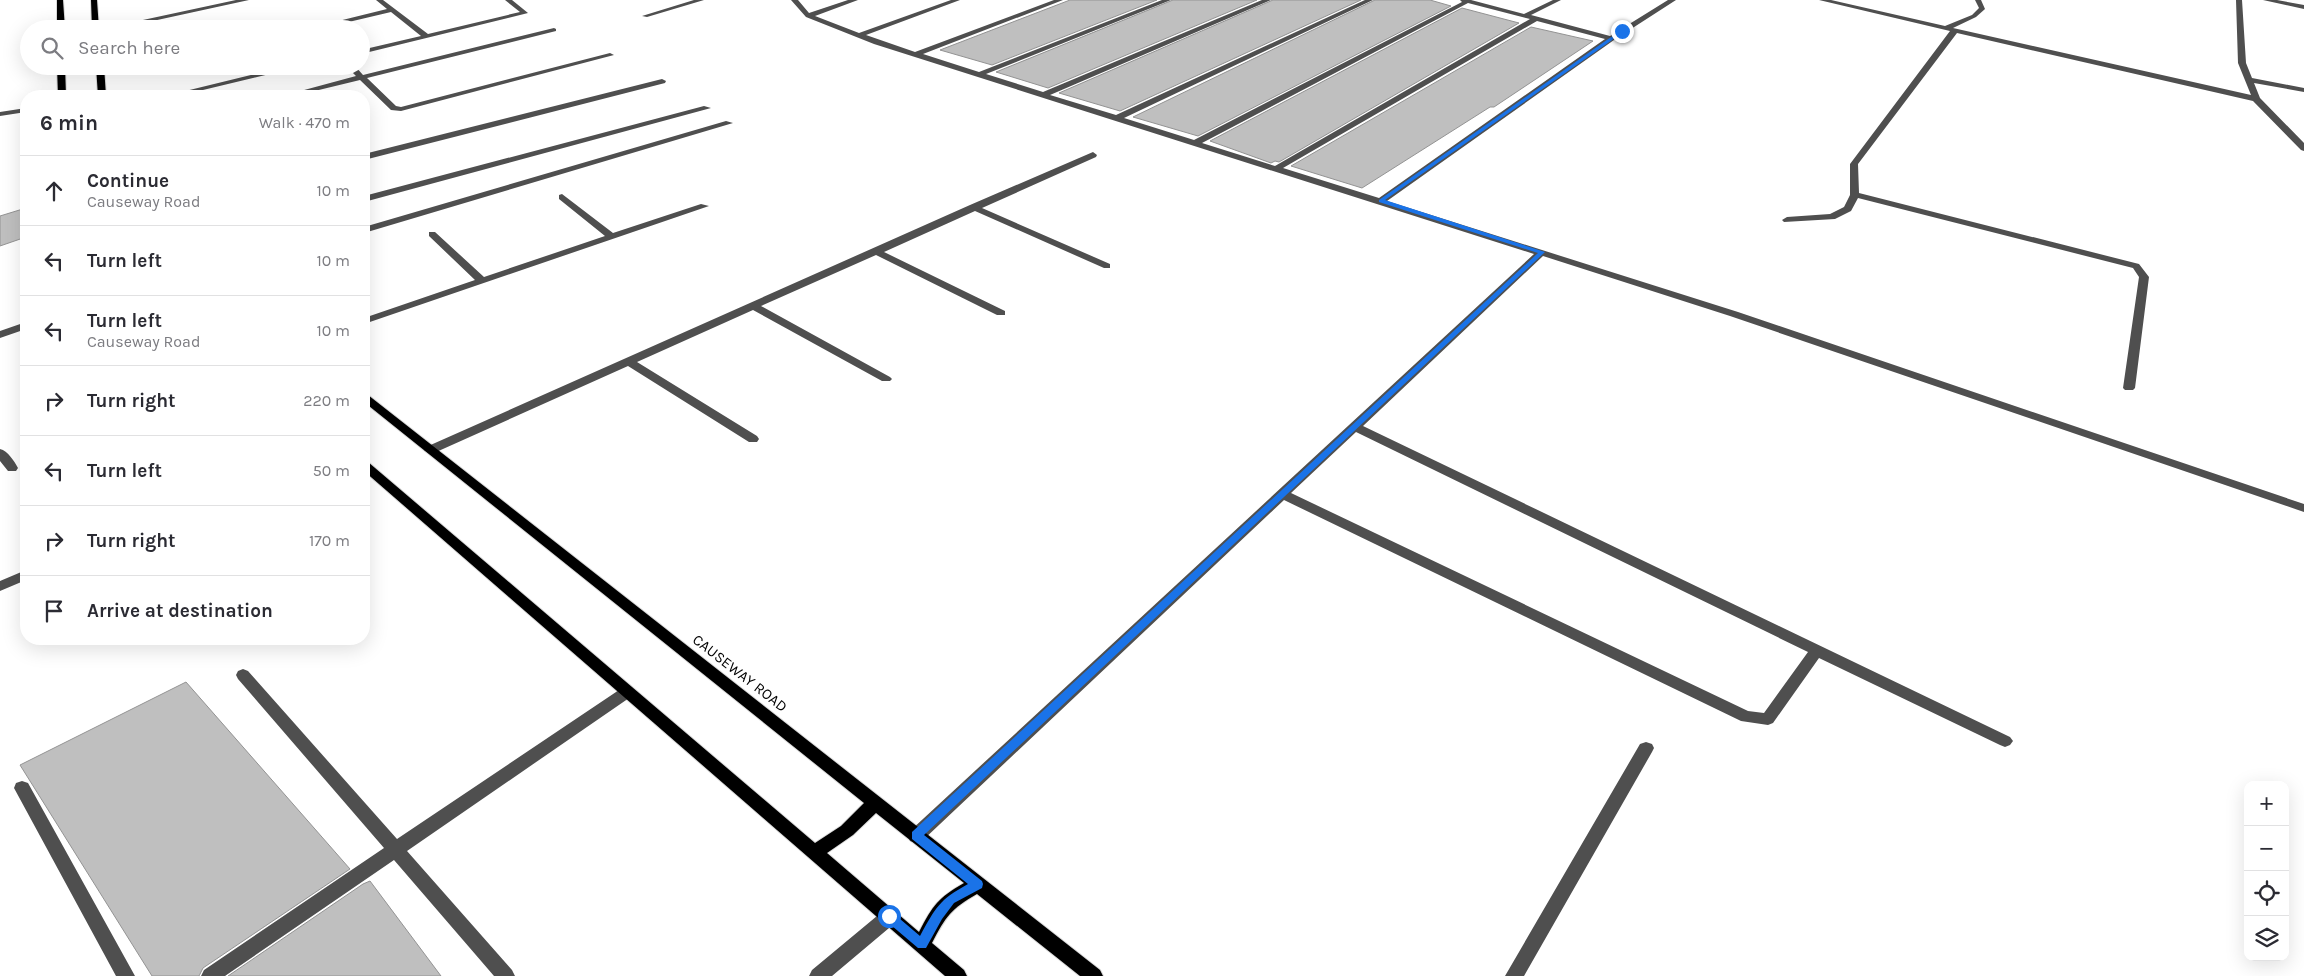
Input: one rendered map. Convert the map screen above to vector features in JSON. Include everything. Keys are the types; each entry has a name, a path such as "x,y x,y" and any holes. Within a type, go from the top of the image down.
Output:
{"main road":[{"path":"60,0 60,20"},
{"path":"94,0 95,20"},
{"path":"61,75 62,90"},
{"path":"101,75 102,90"},
{"name":"CAUSEWAY ROAD","path":"370,402 1094,976"},
{"path":"370,470 958,976"},
{"path":"814,852 837,840 850,830 875,803"},
{"path":"922,945 938,915 950,900 978,884"}],"street":[{"path":"148,20 246,0"},
{"path":"379,0 427,37"},
{"path":"370,50 525,13 508,0"},
{"path":"645,16 701,0"},
{"path":"794,0 808,16 916,54 1743,317 2304,508"},
{"path":"808,16 855,0"},
{"path":"860,35 957,0"},
{"path":"916,54 1060,0"},
{"path":"980,74 1168,0"},
{"path":"1046,94 1268,0"},
{"path":"1119,117 1370,0"},
{"path":"1525,16 1558,0"},
{"path":"1381,201 1611,38 1672,0"},
{"path":"1822,0 2256,99"},
{"path":"1787,220 1832,217 1848,209 1855,195 1854,164 1951,30 1979,13 1983,8 1978,0"},
{"path":"2239,0 2242,62 2256,99 2304,148"},
{"path":"2266,0 2304,7"},
{"path":"1197,142 1466,1 1611,38"},
{"path":"348,20 392,10"},
{"path":"1277,168 1536,19"},
{"path":"311,90 554,30"},
{"path":"358,75 394,108 401,109 610,55"},
{"path":"195,90 260,75"},
{"path":"2250,80 2304,90"},
{"path":"370,155 662,81"},
{"path":"370,197 707,108"},
{"path":"0,114 20,111"},
{"path":"370,228 729,123"},
{"path":"430,450 1093,155"},
{"path":"1855,195 2136,266 2144,277 2129,388"},
{"path":"562,197 612,237"},
{"path":"370,319 704,206"},
{"path":"973,207 1107,266"},
{"path":"432,234 482,281"},
{"path":"875,251 1002,313"},
{"path":"916,836 1542,252"},
{"path":"753,306 886,379"},
{"path":"0,335 20,327"},
{"path":"628,361 753,439"},
{"path":"1355,427 2005,741"},
{"path":"0,454 12,468"},
{"path":"1282,494 1746,717 1768,719 1817,650"},
{"path":"0,586 20,578"},
{"path":"243,675 506,976"},
{"path":"210,976 627,692"},
{"path":"1514,976 1646,748"},
{"path":"22,788 126,976"},
{"path":"818,976 889,916"}],"building":[{"path":"1070,0 1157,0 992,65 940,50"},
{"path":"1173,0 1257,0 1048,88 996,72"},
{"path":"1273,0 1361,0 1120,111 1059,93"},
{"path":"1375,0 1430,0 1451,6 1198,136 1133,117"},
{"path":"1462,8 1519,23 1279,162 1271,163 1210,141"},
{"path":"1531,27 1593,41 1494,107 1490,107 1362,188 1291,166"},
{"path":"20,210 20,239 0,246 0,216"},
{"path":"186,682 350,869 203,968 199,976 152,976 20,765"},
{"path":"370,881 441,976 228,976 363,884"}],"route":[{"path":"889,916 922,945 938,915 950,900 978,884 916,836 1542,252 1381,201 1622,31"}]}
